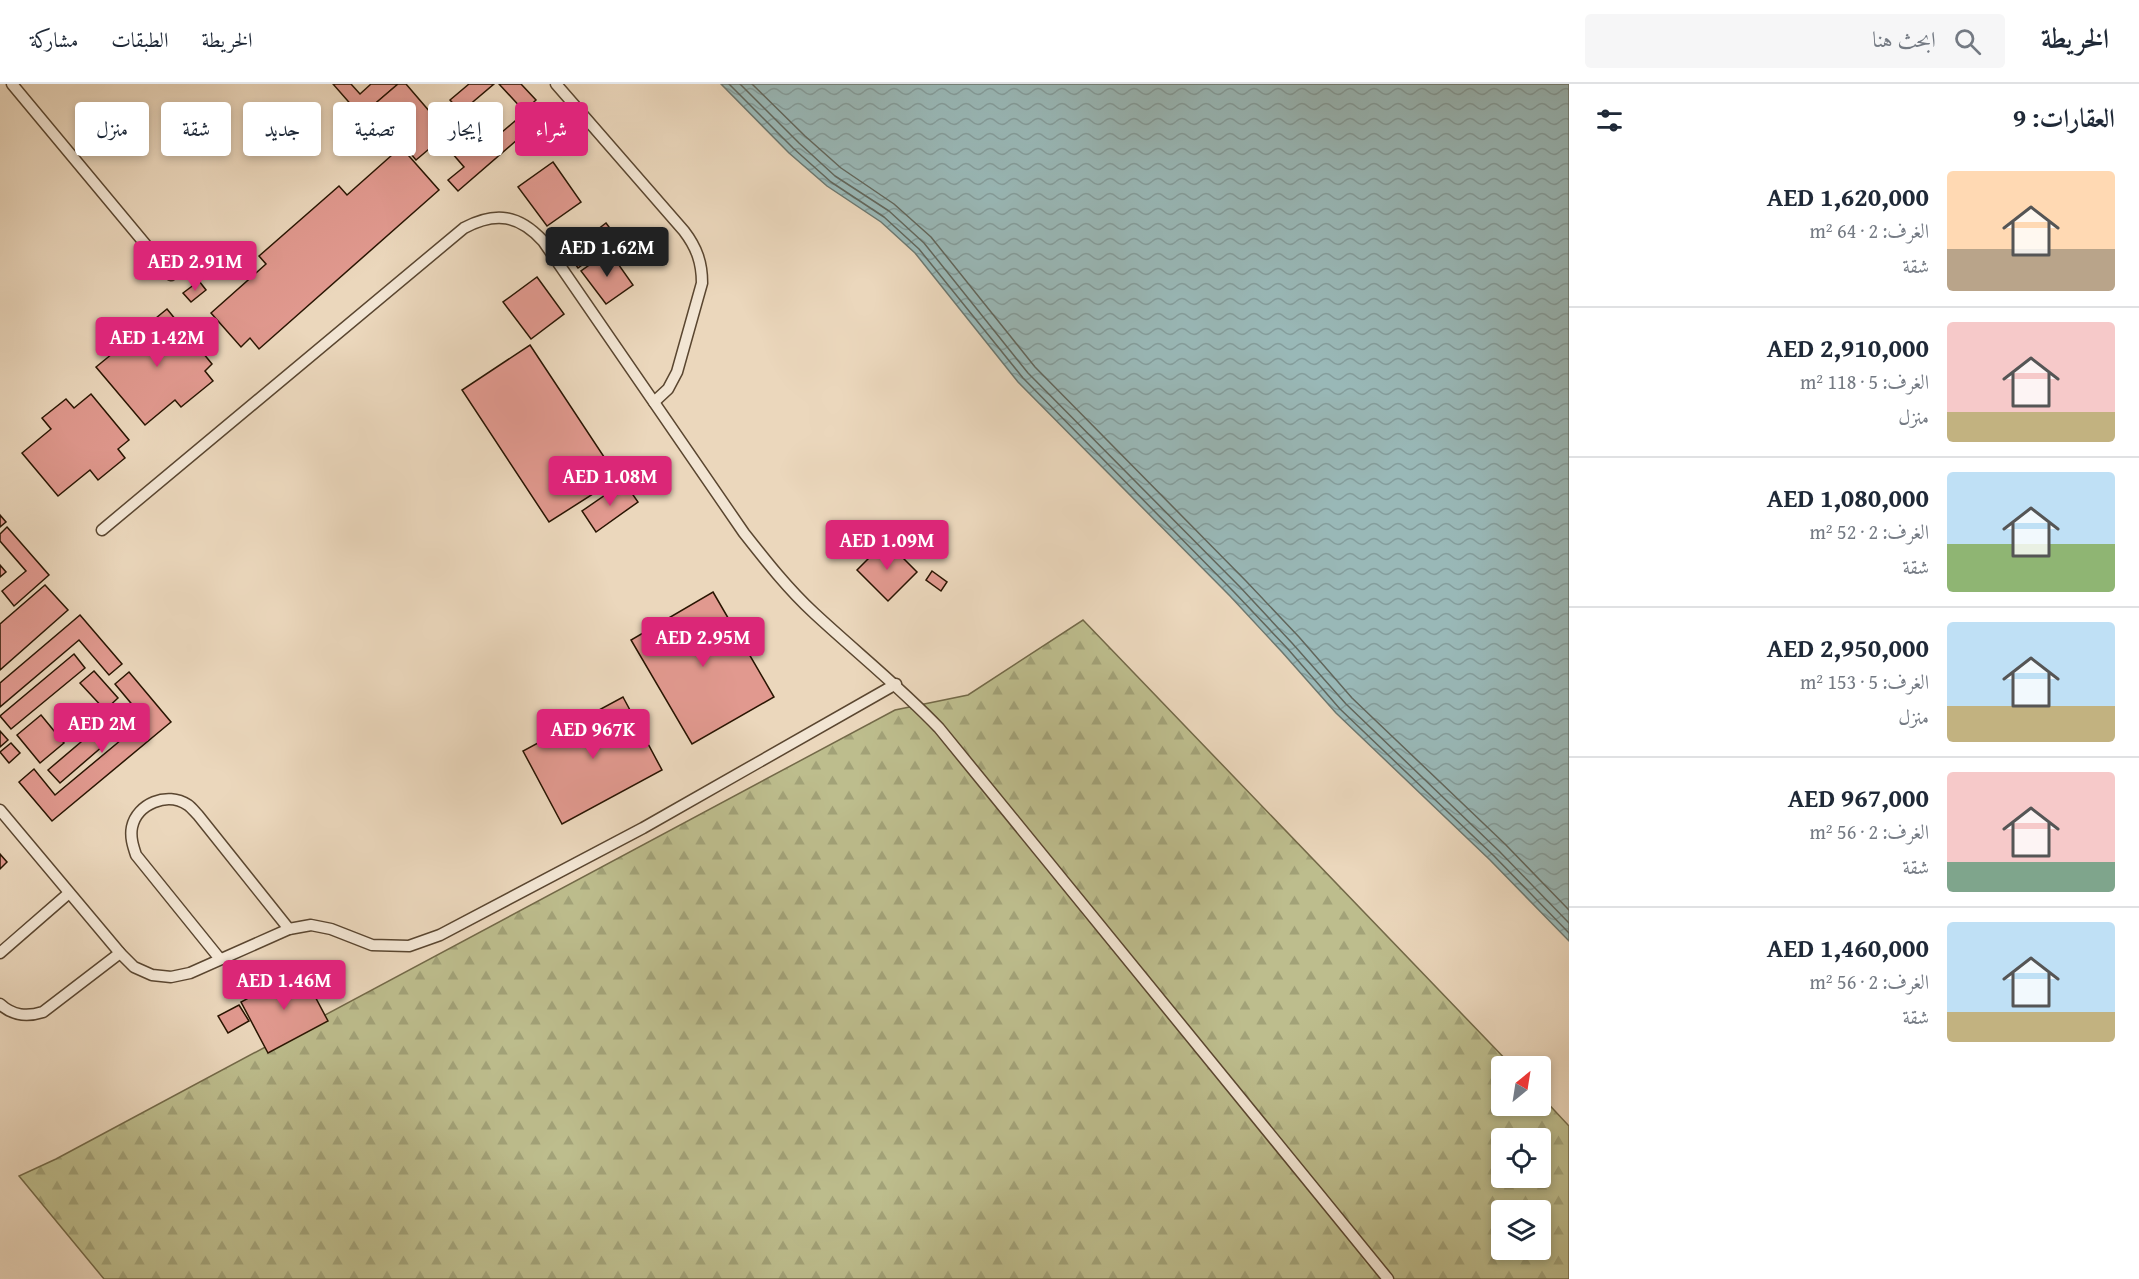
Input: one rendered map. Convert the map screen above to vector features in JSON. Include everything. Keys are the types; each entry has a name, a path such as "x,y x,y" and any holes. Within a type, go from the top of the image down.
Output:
{"lane":[{"path":"12,84 171,275"},
{"path":"556,84 684,231 693,242 699,256 702,284 677,372 668,389 654,402"},
{"path":"102,530 464,228 492,217 521,222 543,241 744,533 773,570 813,612 896,684 939,728 1388,1279"},
{"path":"0,810 120,953 134,967 152,975 171,977 190,973 289,929 311,925 331,929 372,945 409,946 440,935 643,828 896,684"},
{"path":"220,959 136,855 132,842 132,827 137,815 147,805 160,800 174,800 187,804 198,814 289,929"},
{"path":"0,953 69,893"},
{"path":"0,1004 10,1012 21,1015 32,1016 43,1012 120,953"}],"green space":[{"path":"1083,620 1502,1056 1491,1056 1491,1116 1551,1116 1551,1107 1569,1126 1569,1279 104,1279 19,1176 56,1159 895,710 968,695"}],"water":[{"path":"721,84 1569,84 1569,941 1490,860 1336,713 1230,596 1018,382 915,253 881,222 827,186 789,153"}],"building":[{"path":"333,84 351,84 360,94 371,84 398,84 377,102 349,102"},
{"path":"398,84 406,84 428,110 428,150 416,160 413,156 416,156 416,102 377,102"},
{"path":"469,84 494,84 473,102 452,102 450,100"},
{"path":"499,84 521,84 536,100 516,102"},
{"path":"515,121 515,142 503,152 503,131"},
{"path":"391,156 409,156 439,190 259,349 250,338 241,347 211,313 266,264 259,256 339,186 347,195"},
{"path":"455,156 498,156 458,191 448,180 464,167"},
{"path":"553,162 581,202 547,226 518,187"},
{"path":"606,223 618,239 578,268 567,253"},
{"path":"609,251 633,285 606,304 581,271"},
{"path":"537,277 564,314 531,339 503,302"},
{"path":"199,281 206,290 191,302 183,293"},
{"path":"167,309 212,364 205,371 213,381 181,407 175,400 145,425 96,367"},
{"path":"530,345 618,478 549,522 462,390"},
{"path":"91,394 129,440 118,449 125,458 98,480 90,470 58,496 22,453 51,429 42,418 66,399 74,408"},
{"path":"624,482 638,502 596,532 582,511"},
{"path":"0,515 6,522 0,527"},
{"path":"7,527 49,575 14,606 2,591 26,571 0,541 0,534"},
{"path":"886,541 917,572 888,601 857,570"},
{"path":"0,565 6,572 0,577"},
{"path":"932,571 947,582 941,591 926,580"},
{"path":"45,585 68,610 0,670 0,624"},
{"path":"713,592 774,697 692,744 631,640"},
{"path":"80,615 122,664 109,675 79,640 0,707 0,683"},
{"path":"74,654 85,668 11,729 0,716"},
{"path":"94,671 118,698 105,710 80,683"},
{"path":"129,672 171,722 52,821 19,782 34,769 55,795 145,720 115,684"},
{"path":"623,697 662,770 562,824 523,751"},
{"path":"121,708 132,721 60,783 48,770"},
{"path":"41,715 64,743 40,763 17,735"},
{"path":"0,731 8,740 0,747"},
{"path":"11,743 20,753 9,763 0,752"},
{"path":"0,854 7,862 0,869"},
{"path":"301,970 328,1021 268,1053 241,1002"},
{"path":"239,1005 249,1021 228,1033 218,1016"}]}
